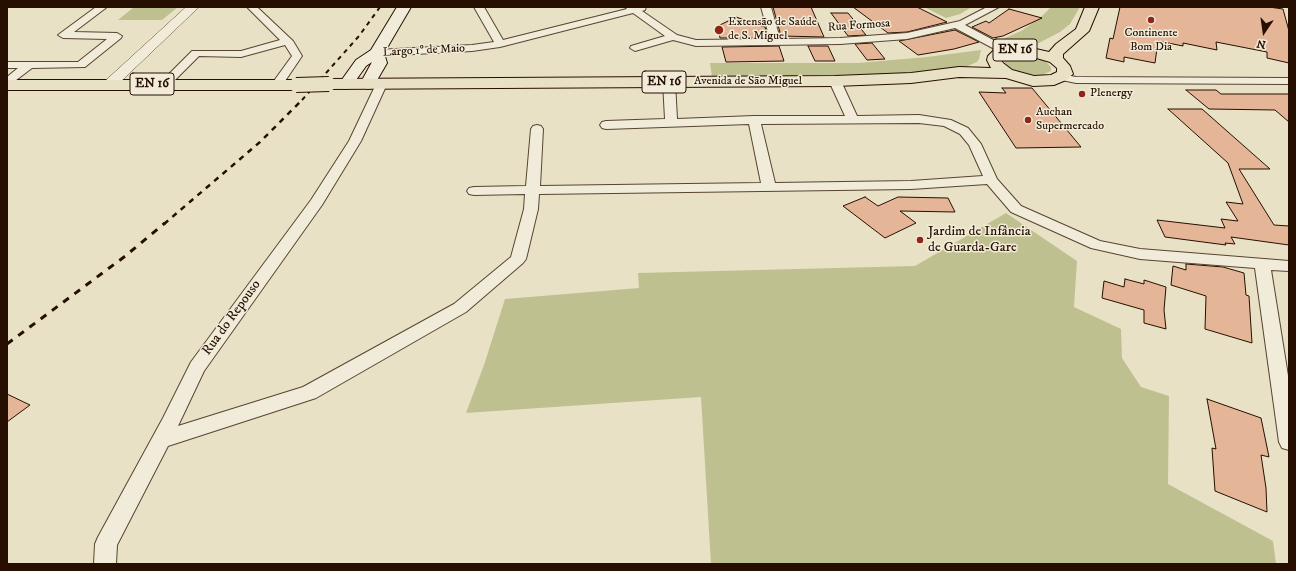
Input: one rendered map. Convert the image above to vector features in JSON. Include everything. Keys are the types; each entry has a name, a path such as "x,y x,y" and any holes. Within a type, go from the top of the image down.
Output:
{"main road":[{"path":"377,53 404,7"},
{"name":"EN 16","path":"1060,67 1044,81 1033,81 1007,73 1000,69 1000,56 1043,50 1072,30 1090,12"},
{"name":"EN 16","path":"1060,67 1056,53 1061,47 1082,31 1090,12"},
{"name":"EN 16","path":"1033,52 1060,67"},
{"name":"Largo 1º de Maio","path":"346,84 361,63 377,53 380,63 375,84"},
{"name":"Avenida de São Miguel","path":"959,72 1000,56"},
{"name":"Avenida de São Miguel","path":"375,84 835,81 911,78 959,72 1007,73"},
{"name":"EN 16","path":"7,83 277,85 375,84"}],"street":[{"path":"7,65 81,65 117,36 63,35 102,7"},
{"path":"110,84 193,7"},
{"path":"252,7 287,41 297,56 277,85"},
{"path":"479,7 500,44"},
{"name":"Largo 1º de Maio","path":"377,53 472,48 500,44 633,9 646,7"},
{"path":"766,7 776,42"},
{"name":"Rua Formosa","path":"633,9 673,36 696,43 874,40 907,36 957,25 994,7"},
{"path":"957,25 1000,56"},
{"path":"635,48 673,36"},
{"path":"165,84 196,53 241,54 287,41"},
{"path":"7,83 29,65"},
{"path":"1060,67 1076,80 1289,81"},
{"path":"835,81 852,119"},
{"path":"669,82 671,122"},
{"name":"Rua do Repouso","path":"105,564 106,544 161,440 197,367 317,202 340,166 355,141 375,84"},
{"path":"606,125 754,120 919,118 947,123 964,132 975,144 991,180 1016,209 1096,245 1140,254 1289,266"},
{"path":"754,120 769,187"},
{"path":"161,440 309,393 460,308 518,259 531,209 537,129"},
{"path":"474,190 532,191 911,185 991,180"},
{"path":"1262,264 1289,442"}],"green space":[{"path":"134,7 178,7 162,20 118,20"},
{"path":"924,7 972,7 960,14 946,18"},
{"path":"1051,7 1080,7 1070,24 1060,32 1039,43 1026,46 998,41 1021,31 1040,18"},
{"path":"981,50 977,62 961,69 907,76 712,77 710,63 858,63 927,57"},
{"path":"1017,54 1031,56 1045,61 1051,67 1051,71 1042,75 1034,75 1011,69 1006,66 1004,60 1006,57"},
{"path":"1006,213 1077,261 1074,307 1121,329 1122,358 1141,387 1169,396 1168,484 1273,541 1276,564 711,564 701,397 466,413 484,365 505,299 639,288 638,273 915,266"}],"building":[{"path":"773,7 811,7 824,37 781,36"},
{"path":"853,7 917,7 947,22 907,32 888,33"},
{"path":"1120,7 1269,7 1283,9 1289,31 1289,63 1267,58 1267,52 1216,42 1217,50 1183,43 1183,46 1158,41 1155,63 1124,57 1124,62 1106,58 1110,38 1113,39"},
{"path":"1009,9 1042,18 1003,36 993,38 972,27 986,21 989,23"},
{"path":"831,13 848,13 866,35 848,36"},
{"path":"736,17 765,27 768,38 720,38 718,26"},
{"path":"955,30 979,42 954,49 918,55 899,41"},
{"path":"872,43 885,59 867,60 855,44"},
{"path":"779,46 784,61 726,62 722,47"},
{"path":"808,46 828,46 835,61 815,61"},
{"name":"Auchan Supermercado","path":"1002,88 1032,88 1081,147 1016,148 979,92 1006,93"},
{"path":"1186,90 1216,90 1221,94 1289,94 1289,122 1275,110 1209,109"},
{"path":"1168,109 1202,109 1270,169 1239,169 1274,225 1289,226 1289,245 1231,237 1235,244 1225,243 1226,245 1165,237 1157,220 1225,228 1221,219 1238,221 1226,202 1243,204 1228,163"},
{"path":"865,197 878,206 898,197 948,198 955,212 900,211 916,223 885,238 843,206"},
{"path":"1186,264 1223,267 1244,273 1246,295 1249,296 1252,343 1205,329 1206,296 1171,285 1173,266 1186,270"},
{"path":"1125,279 1144,284 1144,280 1166,287 1164,310 1166,329 1144,323 1144,310 1102,298 1104,281 1124,287"},
{"path":"7,394 30,405 7,422"},
{"path":"1207,399 1261,418 1269,457 1261,455 1266,488 1267,512 1215,491 1212,448 1216,449"}],"railway":[{"path":"302,100 359,36 380,7"},
{"path":"164,224 260,142 302,100"},
{"path":"7,344 124,257 165,223"}],"place":[{"name":"Continente Bom Dia","path":"1151,20"},
{"name":"Extensão de Saúde de S. Miguel","path":"719,30"},
{"name":"Plenergy","path":"1082,94"},
{"name":"Auchan Supermercado","path":"1028,120"},
{"name":"Jardim de Infância de Guarda-Gare","path":"920,240"}]}
